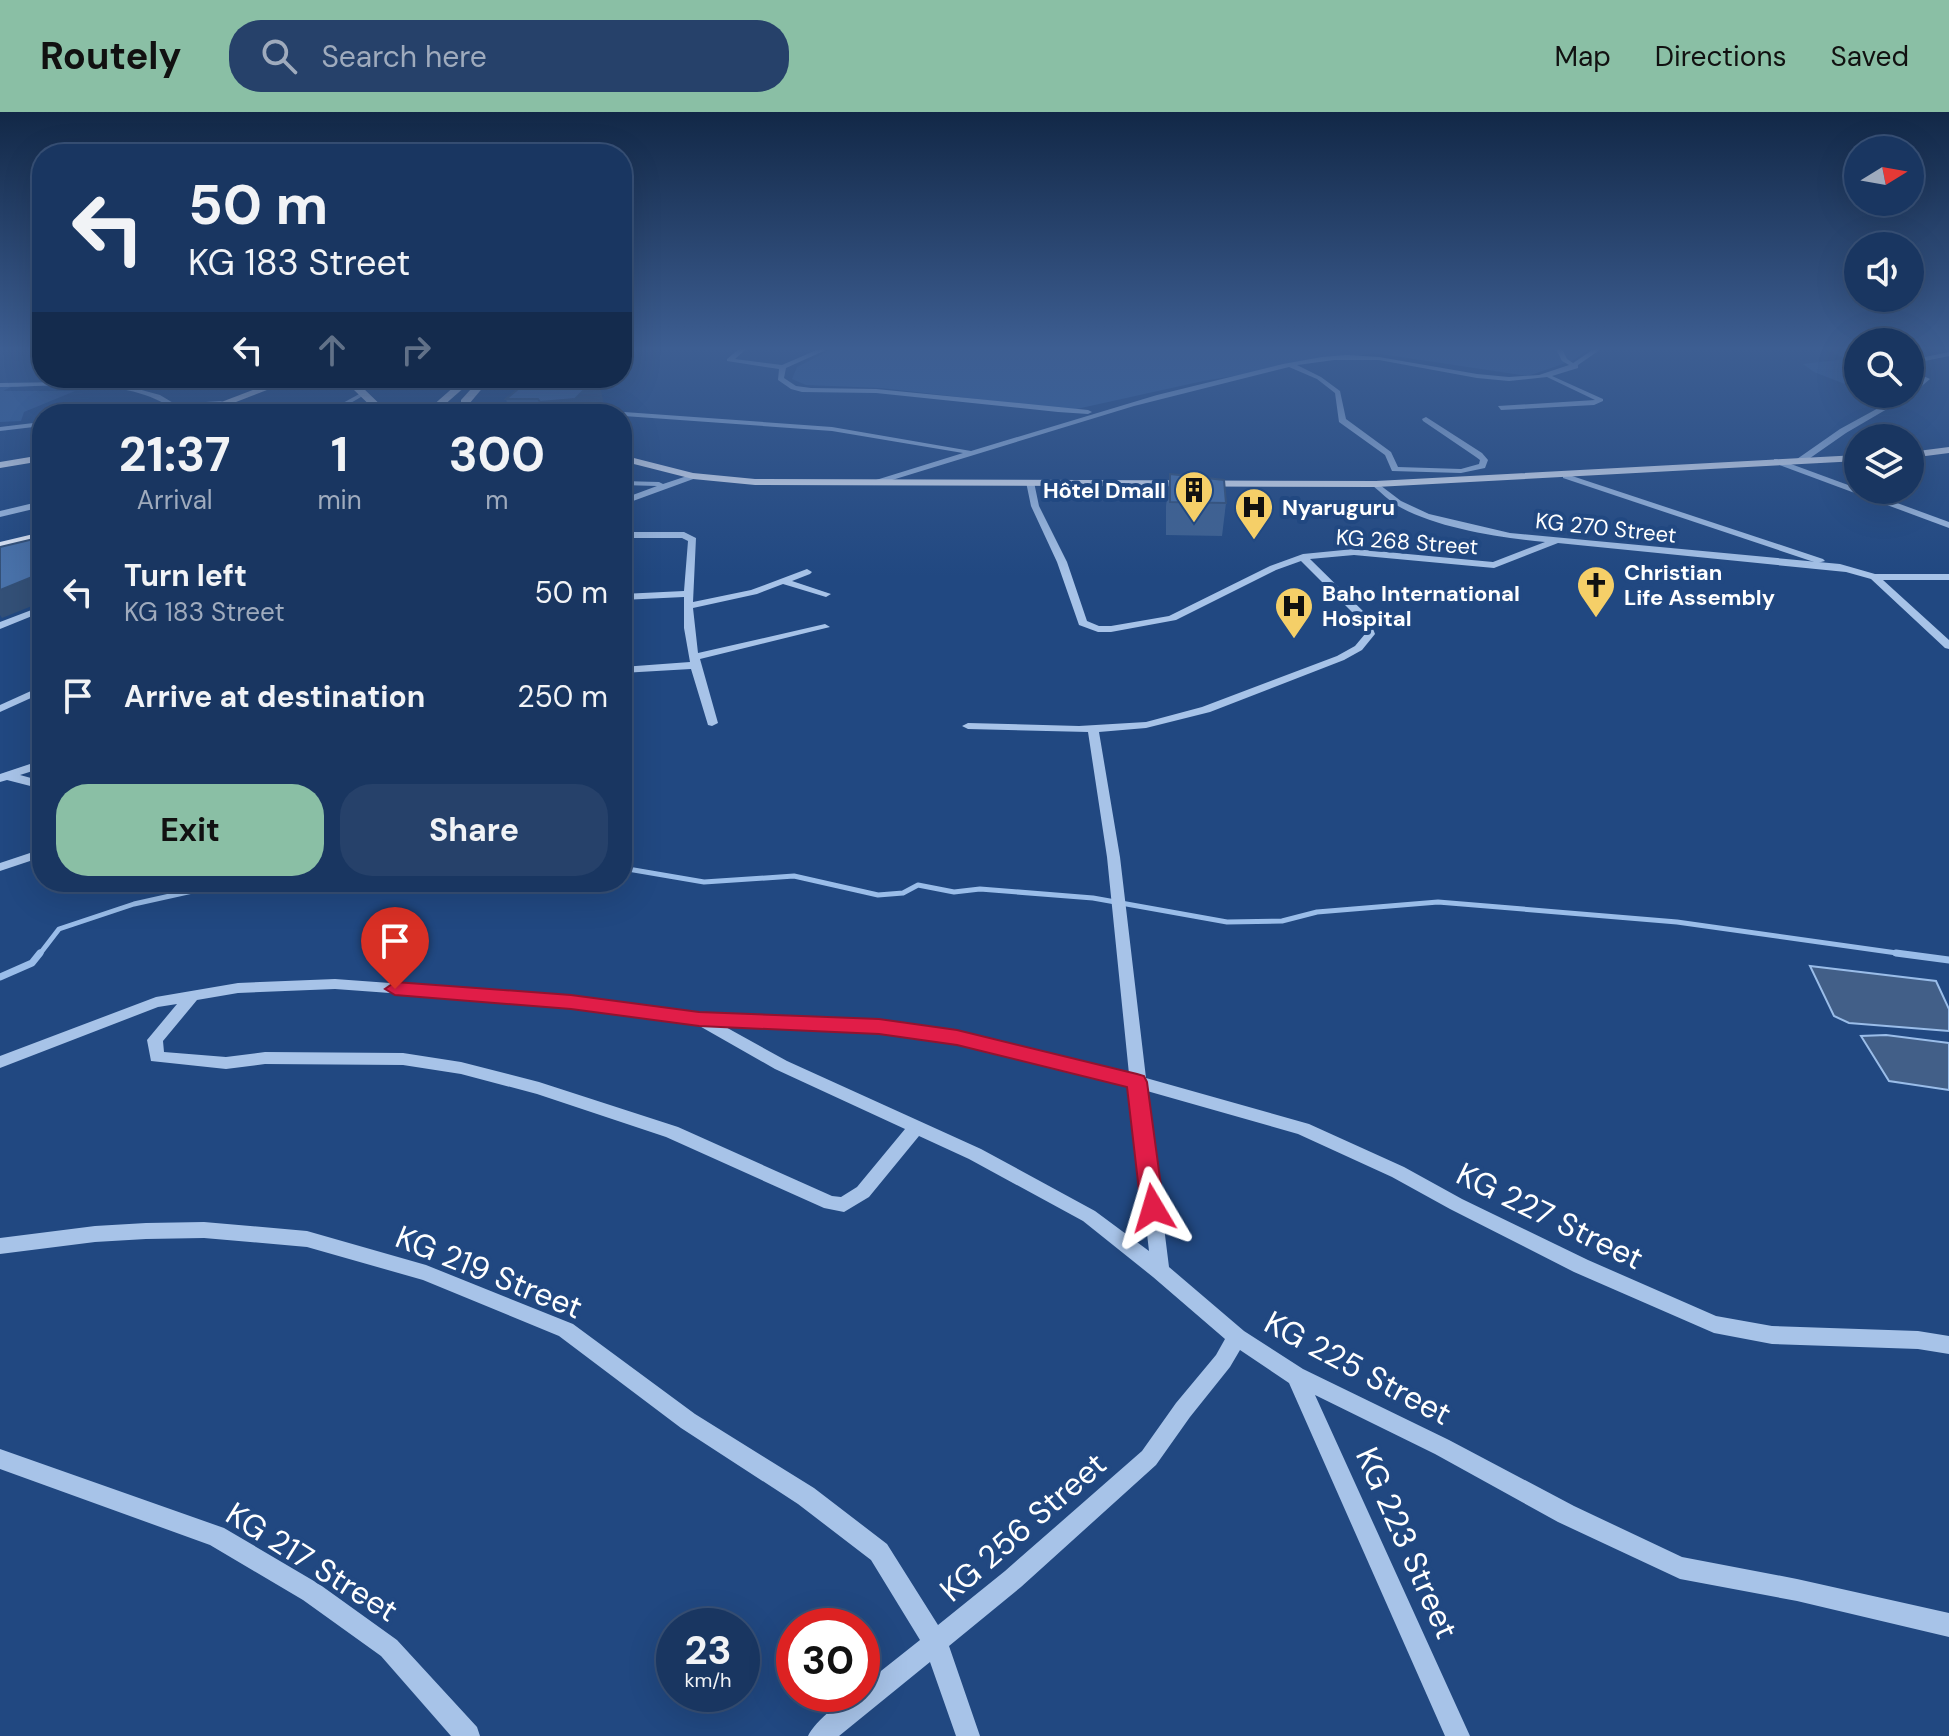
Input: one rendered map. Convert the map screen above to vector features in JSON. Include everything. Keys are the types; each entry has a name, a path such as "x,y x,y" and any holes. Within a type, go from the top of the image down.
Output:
{"main road":[{"path":"1924,454 1946,452"},
{"path":"632,461 693,476 755,482 1376,484 1844,459"},
{"path":"0,465 32,460"},
{"path":"0,546 32,538"},
{"path":"0,553 32,546"}],"street":[{"path":"0,429 32,425"},
{"path":"774,425 832,429 972,453"},
{"path":"879,482 1060,425"},
{"path":"1348,425 1388,454 1399,483"},
{"path":"1395,469 1461,471 1482,466 1484,460 1479,455 1435,425"},
{"path":"1800,461 1854,425"},
{"path":"1777,461 1949,525"},
{"path":"632,498 693,476"},
{"path":"1566,476 1775,548 1874,577 1949,577"},
{"name":"KG 268 Street","path":"1030,482 1035,506 1062,562 1083,623 1088,627 1111,629 1172,618 1273,568 1303,557 1354,552 1494,565 1556,541"},
{"path":"632,483 667,484"},
{"name":"KG 270 Street","path":"1376,484 1398,503 1426,516 1468,528 1556,541 1845,569"},
{"path":"0,514 32,506"},
{"path":"632,535 684,535 693,540 688,594 695,661 712,723"},
{"path":"968,726 1093,728 1148,725 1185,716 1335,660 1366,643 1370,634 1364,618 1303,557"},
{"path":"690,606 786,582 807,572"},
{"path":"1874,577 1949,646"},
{"path":"786,582 826,594"},
{"path":"632,597 688,594"},
{"path":"0,626 32,613"},
{"path":"632,669 695,661 825,627"},
{"path":"0,709 32,694"},
{"path":"1093,728 1093,749 1117,864 1117,901 1132,1004 1137,1082 1160,1271"},
{"path":"2,777 32,767"},
{"path":"2,777 32,783"},
{"path":"0,867 32,856"},
{"name":"KG 227 Street","path":"0,1062 156,1002 238,988 335,984 556,1000 699,1019 879,1026 957,1037 1137,1082 1303,1129 1398,1172 1581,1266 1714,1324 1772,1335 1918,1340 1949,1345"},
{"path":"194,994 155,1040 157,1057 226,1063 265,1058 403,1059 461,1068 539,1088 672,1132 830,1203 844,1205 863,1192 916,1127"},
{"name":"KG 225 Street","path":"699,1019 781,1065 975,1154 1089,1216 1237,1337 1296,1376 1442,1447 1566,1514 1680,1568 1797,1590 1949,1625"},
{"name":"KG 219 Street","path":"0,1246 95,1234 204,1230 307,1239 426,1273 566,1330 688,1421 806,1496 879,1552 936,1644 968,1736"},
{"name":"KG 256 Street","path":"820,1736 936,1644 1088,1515 1149,1458 1223,1361 1237,1337"},
{"name":"KG 223 Street","path":"1296,1376 1458,1736"},
{"name":"KG 217 Street","path":"0,1459 136,1505 230,1544 311,1592 389,1648 468,1736"}],"shaded area":[{"path":"1810,966 1936,981 1949,1009 1949,1031 1849,1023 1834,1016"},
{"path":"1886,1035 1949,1043 1949,1090 1889,1081 1861,1036"}],"building":[{"path":"1170,474 1224,480 1226,503 1170,502"},
{"path":"32,539 32,577 0,590 0,547"}],"waterway":[{"path":"632,870 704,882 794,876 878,895 903,893 918,885 954,892 980,889 1093,898 1227,922 1282,921 1317,912 1438,902 1677,922 1909,955"},
{"path":"39,955 59,929 134,904 188,892"},
{"path":"0,977 32,963 40,953"},
{"path":"1896,953 1909,955"},
{"path":"1909,955 1949,960"}],"place":[{"name":"Hôtel Dmall","path":"1194,524"},
{"name":"Nyaruguru","path":"1254,541"},
{"name":"Christian Life Assembly","path":"1596,619"},
{"name":"Baho International Hospital","path":"1294,640"}],"route":[{"path":"395,989 541,999 699,1019 811,1026 879,1026 957,1037 1137,1082 1153,1208"}]}
